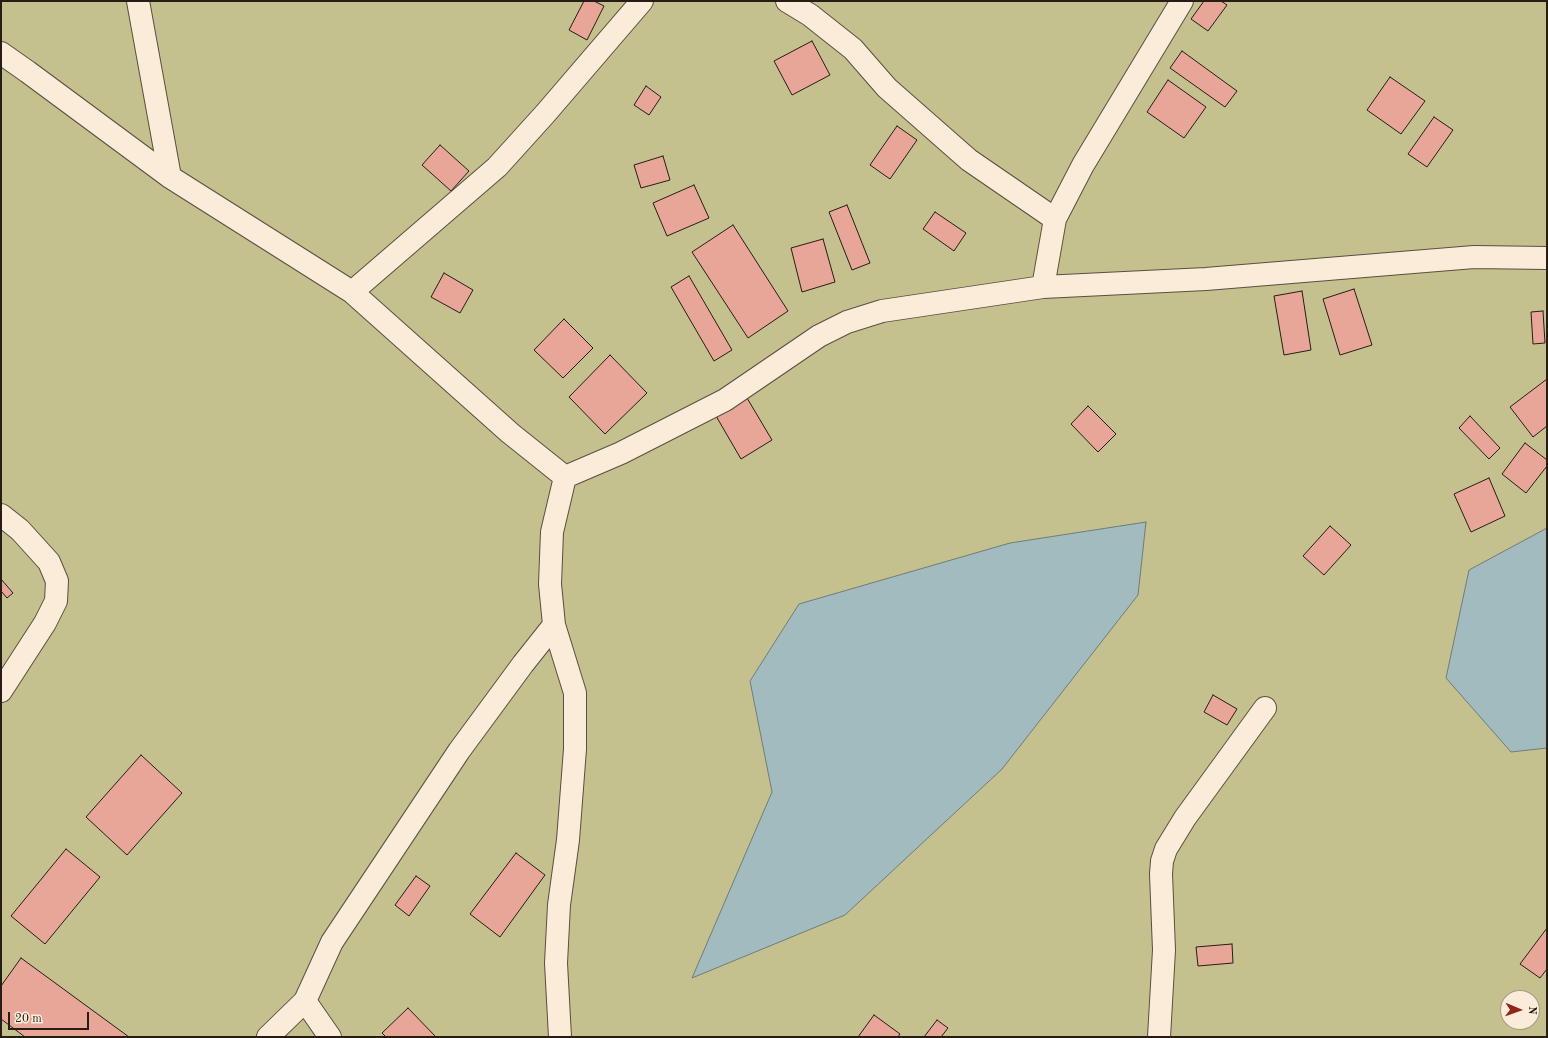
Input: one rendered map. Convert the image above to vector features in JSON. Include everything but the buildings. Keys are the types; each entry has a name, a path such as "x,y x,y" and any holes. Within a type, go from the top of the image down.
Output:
{"street":[{"path":"138,1 170,177"},
{"path":"352,292 497,167 546,114 642,1"},
{"path":"787,1 810,15 853,49 887,88 969,160 1054,219"},
{"path":"1043,286 1054,219 1083,165 1182,1"},
{"path":"1,53 170,177 352,292 510,433 565,477"},
{"path":"565,477 621,452 725,400 819,336 847,322 882,311 1043,286 1206,279 1474,257 1547,258"},
{"path":"560,1037 556,963 575,749 575,693 554,625 550,584 552,532 565,477"},
{"path":"1,515 20,530 49,562 57,581 56,601 45,623 1,691"},
{"path":"268,1037 305,1001 332,942 459,751 523,664 554,625"},
{"path":"1159,1037 1164,950 1161,874 1162,861 1166,849 1184,818 1265,708"},
{"path":"305,1001 330,1037"}],"shaded area":[{"path":"1,1 1547,1 1547,1037 1,1037"}],"water":[{"path":"1146,522 1138,595 1002,769 845,915 692,978 772,792 750,681 799,604 1010,543"},
{"path":"1547,528 1547,748 1511,752 1446,678 1469,570"}]}
